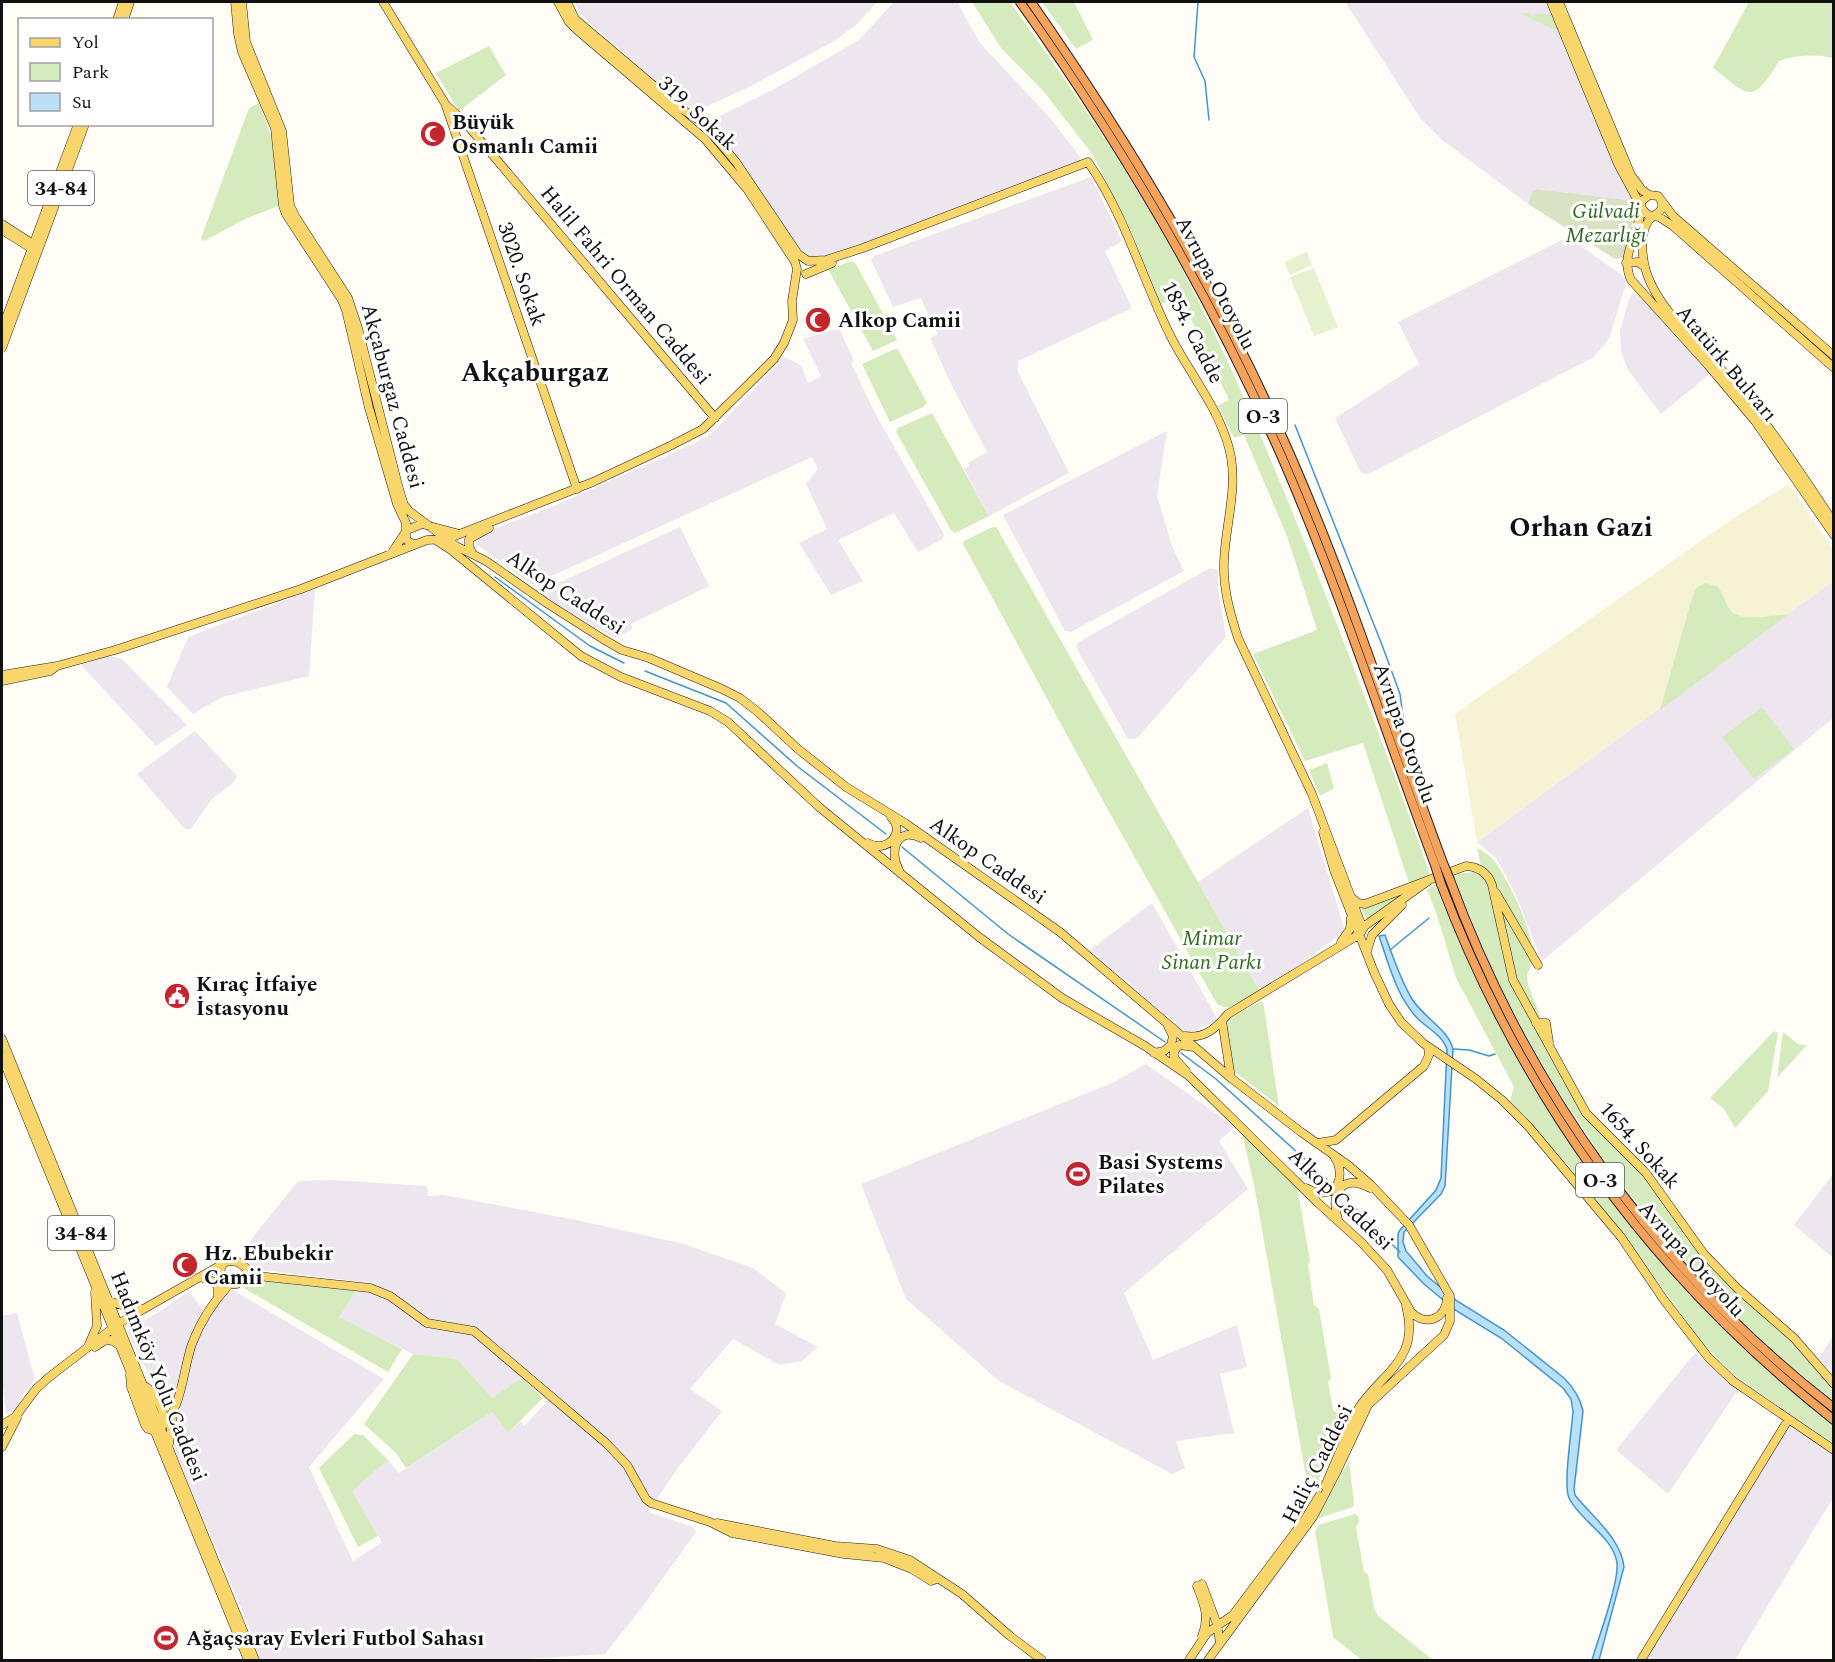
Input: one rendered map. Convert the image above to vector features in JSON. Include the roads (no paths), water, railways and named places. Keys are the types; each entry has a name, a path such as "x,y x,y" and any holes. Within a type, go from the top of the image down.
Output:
{"highway":[{"name":"Avrupa Otoyolu","path":"1020,2 1072,75 1138,179 1200,287 1231,347 1283,460 1321,554 1439,864"},
{"name":"Avrupa Otoyolu","path":"1031,2 1100,101 1165,207 1202,272 1253,374 1290,454 1327,545 1469,953 1505,1028 1541,1092 1592,1169 1645,1238 1701,1300 1756,1355 1833,1420"},
{"name":"Avrupa Otoyolu","path":"1445,882 1518,1034 1568,1119 1604,1171 1655,1236 1701,1288 1760,1347 1833,1408"}],"main road":[{"path":"118,18 123,2"},
{"path":"125,18 130,2"},
{"name":"Akçaburgaz Caddesi","path":"235,2 242,52 275,128 283,206 346,310 372,419 397,504 404,516 406,532"},
{"name":"Akçaburgaz Caddesi","path":"242,2 246,42 282,131 290,205 348,298 358,328 404,505 447,539"},
{"name":"Halil Fahri Orman Caddesi","path":"383,2 446,105 463,120 715,418"},
{"name":"319. Sokak","path":"558,2 569,22 577,30 723,158 790,251 796,267"},
{"name":"319. Sokak","path":"567,2 575,19 679,107 703,123 736,162 798,254 806,260"},
{"path":"1551,2 1618,164 1648,215 1655,215 1673,226 1833,368"},
{"path":"1558,2 1630,176 1642,190 1649,195 1658,196 1673,216 1833,356"},
{"name":"3020. Sokak","path":"446,105 577,489"},
{"path":"694,116 688,120 690,128 699,128 703,123"},
{"name":"34-84","path":"2,348 26,282 39,229 81,126"},
{"name":"34-84","path":"2,329 79,143 82,126"},
{"name":"1854. Cadde","path":"806,260 823,261 863,248 1088,162 1123,224 1170,336 1211,406 1227,439 1232,460 1233,486 1224,560 1226,598 1238,638 1316,805 1324,828"},
{"path":"1633,283 1643,280 1646,271 1639,262 1626,262 1644,198 1649,195"},
{"path":"1655,215 1661,211 1662,201"},
{"name":"Atatürk Bulvarı","path":"1655,215 1648,223 1644,234 1646,271 1658,297 1730,379 1765,424 1833,524"},
{"path":"2,224 24,238 34,248"},
{"path":"24,238 39,229"},
{"path":"2,230 34,248"},
{"path":"796,267 801,274 808,273 863,248"},
{"path":"2,675 57,666 115,650 236,611 427,540 447,539 577,489 672,445 703,429 774,359 790,329 798,289 811,267 806,260 798,262 796,267 792,301 794,307"},
{"name":"Atatürk Bulvarı","path":"1626,262 1633,283 1708,365 1755,421 1833,535"},
{"path":"472,553 469,539 511,519 518,512"},
{"path":"392,552 406,532 422,524 461,534"},
{"path":"427,540 432,534 432,528 428,524"},
{"path":"406,532 408,542 416,544"},
{"name":"Alkop Caddesi","path":"447,539 622,650 649,658 722,688 740,698 846,787 886,811 1060,932 1232,1078 1348,1165 1377,1191 1409,1225 1447,1290"},
{"name":"Alkop Caddesi","path":"437,541 581,656 621,676 710,711 728,722 774,766 851,833 1029,975 1062,998 1190,1076 1361,1242 1387,1270 1404,1299"},
{"path":"2,681 50,671 57,666"},
{"path":"851,833 873,846 886,846 896,836 895,821 886,811"},
{"path":"1324,828 1348,892 1367,954 1379,985 1395,1013 1428,1047 1476,1079 1502,1100 1527,1126 1621,1237 1707,1357 1733,1381 1833,1450"},
{"path":"1324,828 1323,835 1331,861 1360,931"},
{"path":"902,874 893,856 899,840 904,836 917,835 936,845"},
{"path":"1348,892 1357,902 1365,904 1431,878 1472,866 1486,874 1538,965"},
{"path":"1185,1036 1208,1034 1216,1029 1228,1014 1266,993 1360,931 1431,878"},
{"name":"1654. Sokak","path":"1492,885 1511,975 1586,1113 1646,1173 1704,1254 1738,1289 1794,1338 1833,1384"},
{"path":"1367,954 1372,935 1418,889"},
{"path":"1340,944 1351,928 1349,908"},
{"path":"1340,944 1358,945 1367,954"},
{"path":"1154,1053 1164,1051 1171,1045 1172,1032 1164,1020"},
{"path":"1222,1021 1232,1078"},
{"name":"Hadımköy Yolu Caddesi","path":"2,1039 109,1301 121,1347 130,1368 131,1387 142,1418 148,1429 160,1428"},
{"path":"1190,1076 1174,1058 1174,1051 1179,1045 1196,1047"},
{"path":"1317,1143 1329,1143 1337,1139 1424,1066 1429,1055 1428,1047"},
{"name":"Hadımköy Yolu Caddesi","path":"2,1057 94,1281 143,1385 150,1389 160,1407 160,1428 248,1660"},
{"path":"1300,1185 1315,1193 1323,1194 1334,1188 1340,1175 1340,1168 1332,1154"},
{"path":"1339,1222 1334,1209 1335,1202 1337,1193 1346,1184 1361,1183 1377,1191"},
{"path":"81,1354 116,1326 231,1260 238,1262 257,1276"},
{"path":"222,1264 219,1276 223,1283 229,1286"},
{"path":"242,1279 243,1267"},
{"path":"160,1428 173,1410 178,1398 192,1344 218,1297 229,1286 237,1284 242,1279 257,1276 370,1288 390,1296 427,1323 474,1331 606,1443 627,1465 645,1499 651,1503 710,1522 835,1546 877,1549 910,1560 962,1594 1010,1636 1042,1660"},
{"path":"200,1277 215,1282 218,1297"},
{"path":"89,1346 97,1326 98,1316 94,1281"},
{"path":"1404,1299 1417,1318 1433,1320 1443,1312 1447,1290"},
{"name":"Haliç Caddesi","path":"1208,1660 1242,1609 1307,1526 1336,1473 1368,1405 1444,1335 1450,1321 1451,1310 1447,1290"},
{"name":"Haliç Caddesi","path":"1307,1526 1358,1409 1389,1376 1407,1344 1408,1313 1404,1299"},
{"path":"109,1301 131,1308 145,1309"},
{"path":"2,1442 42,1383 81,1354 107,1340 114,1341 121,1347"},
{"path":"169,1447 173,1410"},
{"path":"2,1425 21,1411"},
{"path":"1641,1660 1788,1420"},
{"name":"Hadımköy Yolu Caddesi","path":"160,1428 255,1660"},
{"path":"1199,1585 1210,1612 1218,1624 1220,1645"},
{"name":"Haliç Caddesi","path":"1189,1660 1201,1639 1218,1624 1242,1609"},
{"path":"1210,1612 1225,1617 1233,1615"},
{"path":"1201,1639 1210,1612"}],"water":[{"path":"1385,935 1400,976 1412,999 1451,1042 1453,1049 1445,1186 1441,1194 1404,1232 1403,1242 1406,1251 1427,1276 1457,1301 1504,1330 1564,1378 1578,1397 1583,1411 1575,1495 1612,1537 1622,1556 1624,1567 1599,1660 1592,1660 1612,1597 1617,1563 1609,1545 1574,1506 1567,1491 1573,1411 1571,1399 1563,1388 1501,1338 1455,1310 1424,1284 1398,1257 1400,1230 1436,1190 1441,1178 1447,1050 1439,1037 1411,1011 1399,991 1379,936"}],"waterway":[{"path":"1198,2 1194,57 1205,81 1209,120"},
{"path":"1295,425 1382,645 1400,694 1403,717"},
{"path":"495,577 590,646 624,663"},
{"path":"645,671 726,703 797,766 886,834"},
{"path":"902,847 1008,934 1165,1042"},
{"path":"1390,950 1429,918"},
{"path":"1453,1049 1469,1050 1489,1056 1495,1054"},
{"path":"1181,1053 1216,1079 1330,1182"},
{"path":"1343,1196 1400,1252"}],"place":[{"name":"Büyük Osmanlı Camii","path":"433,134"},
{"name":"Alkop Camii","path":"818,320"},
{"name":"Kıraç İtfaiye İstasyonu","path":"177,996"},
{"name":"Basi Systems Pilates","path":"1078,1174"},
{"name":"Hz. Ebubekir Camii","path":"185,1265"},
{"name":"Ağaçsaray Evleri Futbol Sahası","path":"166,1638"}],"district":[{"name":"Akçaburgaz","path":"535,372"},
{"name":"Orhan Gazi","path":"1581,527"}],"park label":[{"name":"Gülvadi Mezarlığı","path":"1606,223"},
{"name":"Mimar Sinan Parkı","path":"1212,950"}]}
